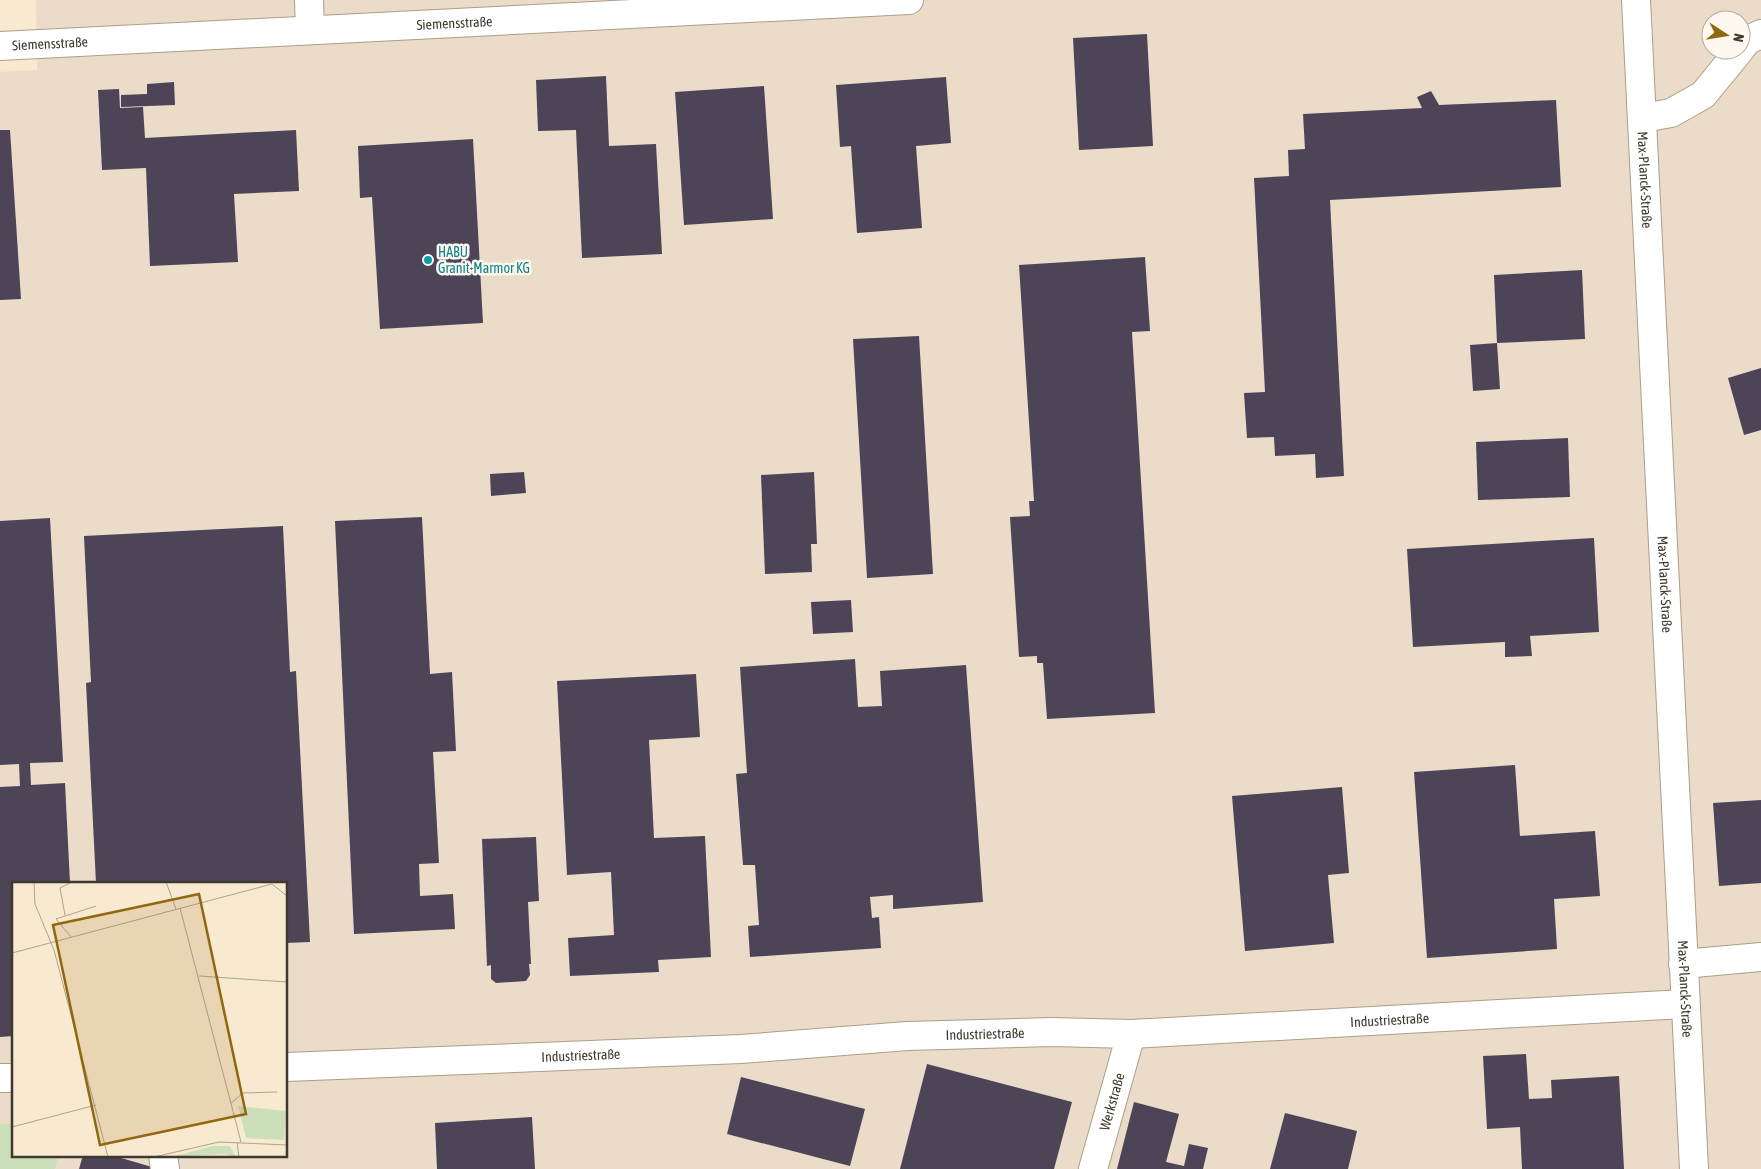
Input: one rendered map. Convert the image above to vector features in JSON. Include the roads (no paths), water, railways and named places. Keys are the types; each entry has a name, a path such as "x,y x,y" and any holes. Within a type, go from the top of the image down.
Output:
{"street":[{"path":"309,0 310,30"},
{"name":"Siemensstraße","path":"0,46 909,0"},
{"name":"Max-Planck-Straße","path":"1636,0 1684,1004 1694,1169"},
{"path":"1643,118 1671,113 1703,95 1731,60"},
{"path":"1683,964 1761,957"},
{"name":"Industriestraße","path":"288,1067 741,1049 907,1036 1052,1032 1131,1034 1684,1004"},
{"name":"Werkstraße","path":"1093,1169 1131,1034"},
{"path":"163,1156 165,1169"}],"place":[{"name":"HABU Granit-Marmor KG","path":"428,260"}]}
